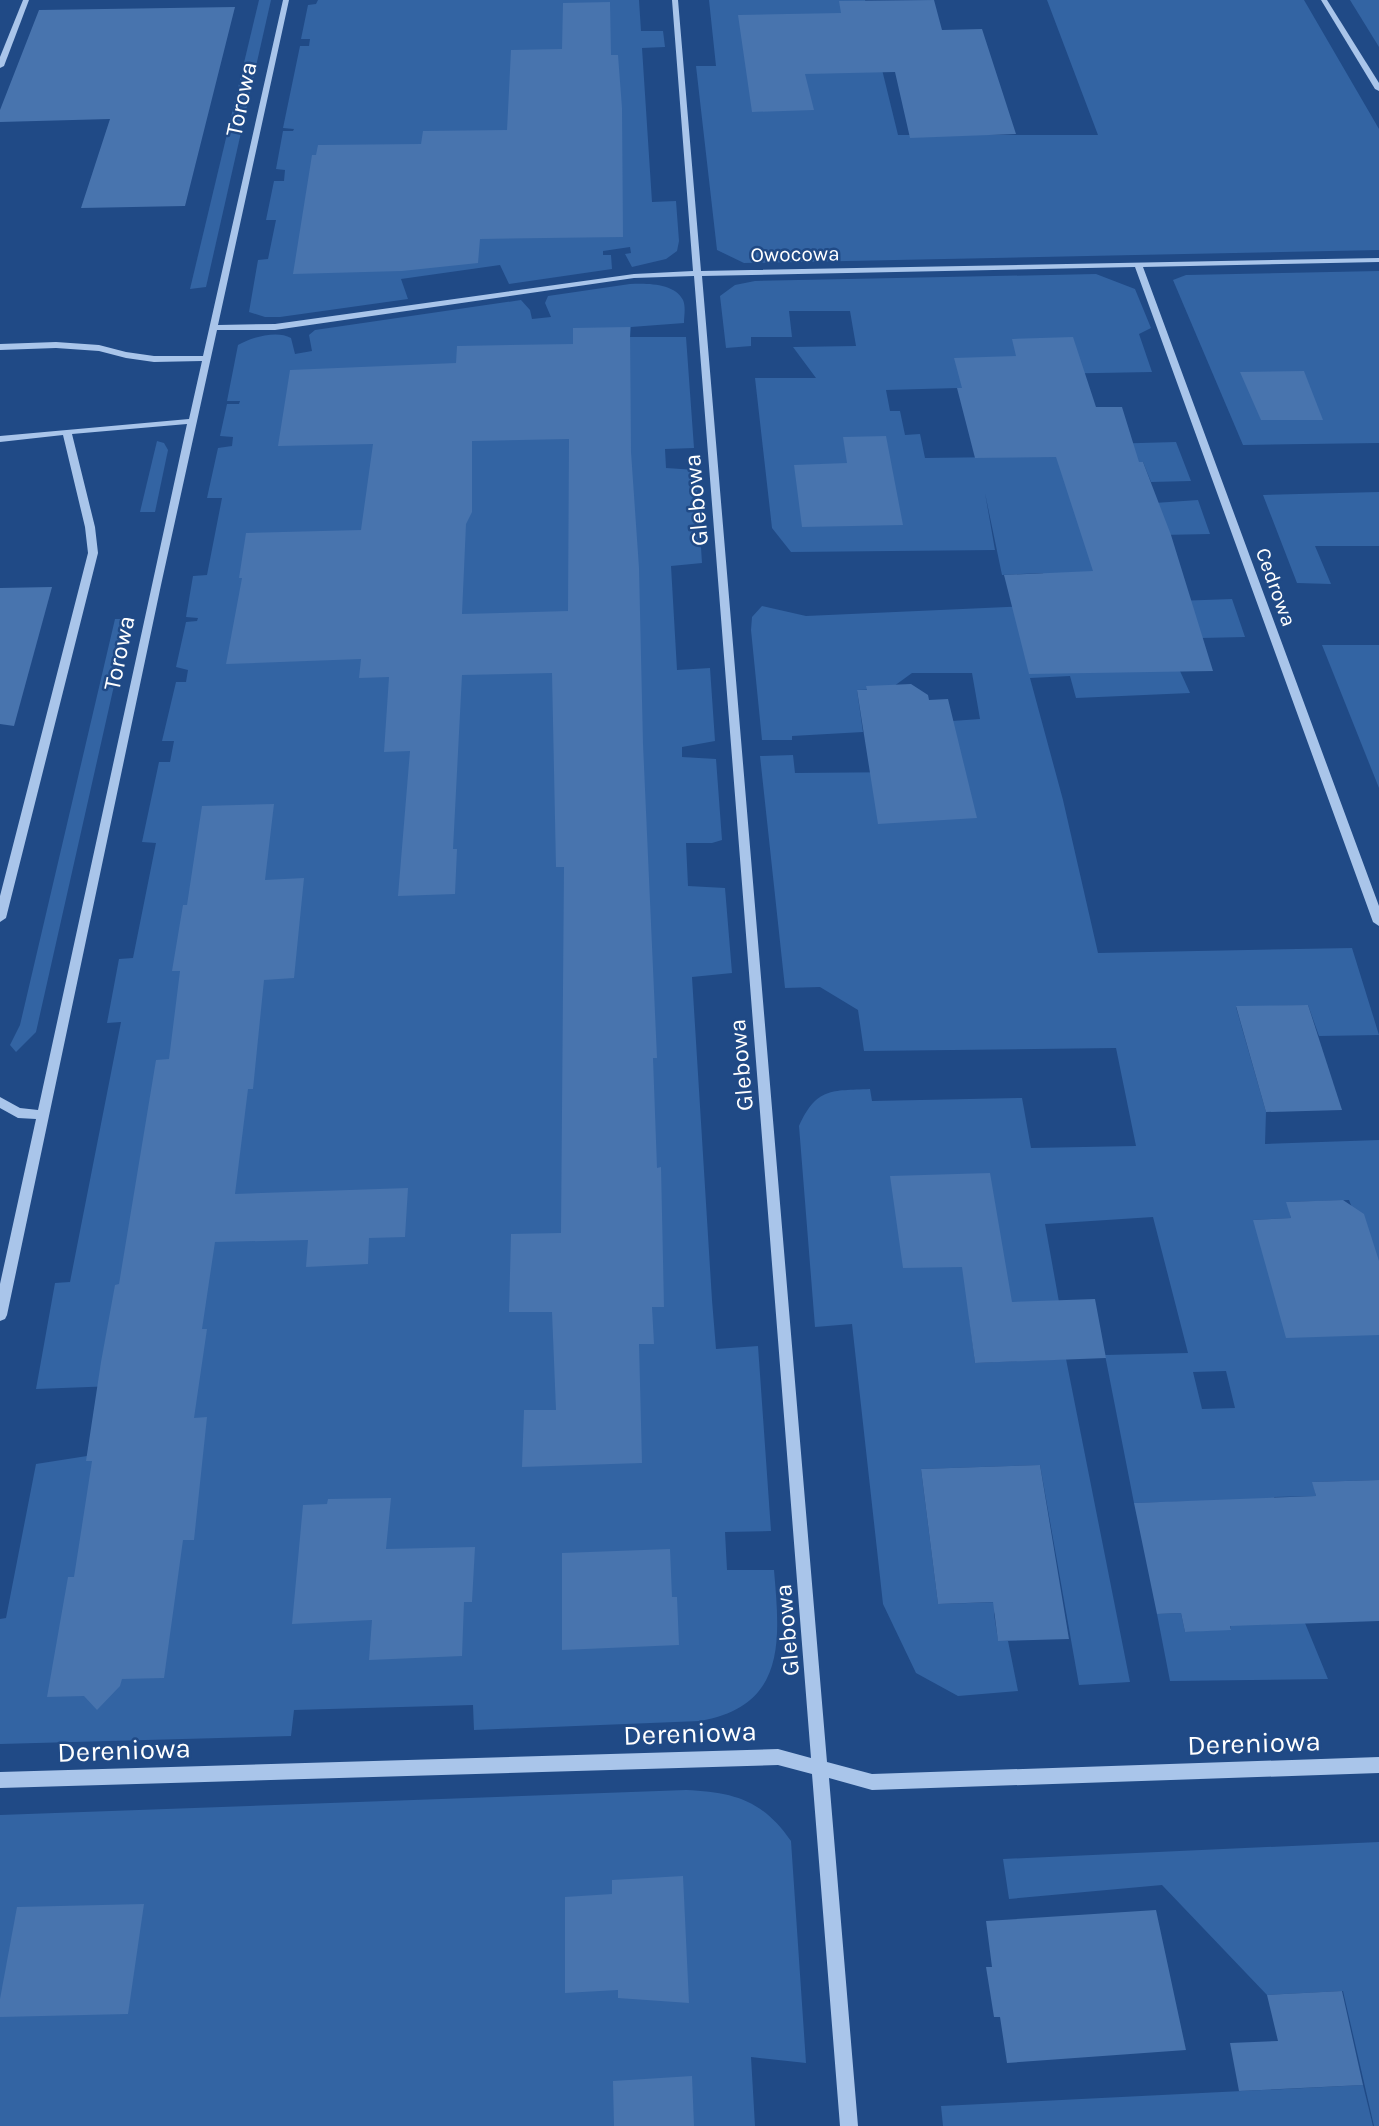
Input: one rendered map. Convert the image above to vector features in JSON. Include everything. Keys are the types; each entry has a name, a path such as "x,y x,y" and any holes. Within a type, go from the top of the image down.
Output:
{"street":[{"path":"0,65 26,0"},
{"name":"Torowa","path":"0,1315 286,0"},
{"name":"Glebowa","path":"675,0 849,2126"},
{"path":"1324,0 1379,89"},
{"name":"Owocowa","path":"214,328 275,327 634,276 1379,260"},
{"name":"Cedrowa","path":"1138,265 1379,922"},
{"path":"0,347 56,345 99,348 154,359 207,358"},
{"path":"0,439 67,434 139,422 194,421"},
{"path":"0,918 93,553 90,527 67,434"},
{"path":"0,1102 18,1113 44,1115"},
{"name":"Dereniowa","path":"0,1780 778,1757 872,1782 1379,1765"}],"shaded area":[{"path":"259,0 271,0 206,287 190,289"},
{"path":"318,0 639,0 641,31 663,31 665,47 642,48 652,202 676,201 679,241 677,251 666,259 632,267 625,254 631,253 630,247 603,251 603,255 611,255 612,269 509,284 500,265 401,279 408,299 280,317 265,317 249,312 258,260 268,259 276,220 266,220 274,181 284,181 285,170 276,169 283,131 294,129 283,128 300,46 309,46 310,39 301,39 308,5 316,4"},
{"path":"709,0 865,0 898,135 1098,135 1047,0 1304,0 1379,129 1379,250 744,263 717,250 696,66 716,66"},
{"path":"1350,0 1379,0 1379,47"},
{"path":"1379,271 1379,443 1243,445 1173,280 1186,275"},
{"path":"1096,274 1135,289 1151,328 1139,334 1152,372 988,375 996,402 958,388 886,390 890,411 900,411 905,435 920,434 925,458 1002,457 1000,447 1176,442 1191,481 1151,482 1143,462 1059,464 1140,504 1198,500 1210,534 1113,536 1148,602 1232,599 1245,637 1201,638 1180,671 1190,693 1076,698 1070,676 1030,678 1063,800 1098,953 1352,948 1379,1035 1319,1036 1308,1005 1236,1007 1266,1112 1265,1144 1379,1140 1379,1276 1349,1200 1287,1202 1291,1218 1253,1220 1379,1335 1379,1480 1313,1482 1316,1496 1274,1497 1305,1623 1328,1679 1170,1681 1157,1614 1181,1613 1185,1632 1231,1629 1201,1501 1134,1503 1105,1355 1188,1353 1153,1217 1045,1224 1061,1313 969,1315 975,1363 1066,1359 1130,1682 1079,1685 1040,1465 921,1469 938,1604 998,1602 994,1614 998,1640 1008,1641 1018,1691 958,1696 916,1673 883,1604 852,1324 815,1327 799,1126 806,1113 819,1098 845,1090 870,1089 872,1101 1022,1098 1031,1148 1136,1146 1116,1048 864,1051 858,1010 820,987 785,988 760,756 793,755 795,773 911,772 952,721 980,719 972,673 912,673 890,689 857,690 863,732 792,736 792,740 762,740 752,617 762,606 806,616 1053,605 1043,573 1002,575 985,493 995,550 791,552 772,528 755,378 816,378 793,347 856,346 850,311 789,311 792,337 751,337 751,346 726,348 720,296 735,285 755,281","holes":["1226,1371 1235,1408 1202,1409 1193,1372"]},
{"path":"630,284 667,287 679,294 684,306 684,323 631,327 630,337 686,337 694,448 665,449 666,468 696,470 702,563 671,566 677,670 710,668 715,741 682,747 682,757 716,759 722,840 712,843 686,843 688,886 725,888 732,973 692,977 712,1300 716,1349 758,1346 771,1531 725,1532 727,1570 774,1570 777,1621 772,1666 763,1685 749,1701 728,1713 700,1721 474,1730 473,1705 294,1710 291,1736 0,1744 0,1619 6,1618 36,1464 87,1456 163,1419 168,1384 36,1389 55,1283 70,1282 121,1022 107,1023 119,959 133,958 156,843 142,842 159,762 170,762 174,741 162,741 176,682 186,682 188,670 176,667 186,622 197,621 198,618 186,617 193,576 207,575 222,498 207,498 218,448 232,446 233,437 220,436 227,404 239,404 240,401 227,401 238,345 257,337 279,335 291,338 295,354 312,351 309,335 315,330 521,300 530,310 532,319 551,317 545,303 548,296"},
{"path":"157,441 164,443 168,450 155,512 140,512"},
{"path":"1379,492 1379,546 1315,546 1331,584 1297,583 1263,495"},
{"path":"115,619 129,619 36,1032 16,1052 10,1045 20,1025"},
{"path":"1322,645 1379,645 1379,788"},
{"path":"686,1790 718,1793 746,1801 769,1816 791,1841 806,2063 751,2057 755,2126 0,2126 0,1815"},
{"path":"1379,1842 1379,2126 1374,2126 1343,1991 1267,1995 1162,1885 1009,1899 1003,1859"},
{"path":"1363,2085 1373,2126 943,2126 941,2106"}],"building":[{"path":"934,0 942,30 982,29 1016,134 910,138 895,72 805,74 814,110 752,112 738,15 841,13 839,1"},
{"path":"610,2 611,55 618,55 622,108 623,237 480,239 478,263 402,271 293,274 312,155 316,155 318,145 421,144 423,131 507,130 511,50 562,49 563,3"},
{"path":"235,7 185,206 81,208 110,119 0,122 0,110 39,10"},
{"path":"630,327 631,452 639,568 643,744 657,1058 653,1058 657,1168 661,1167 664,1307 652,1307 654,1344 639,1344 642,1463 522,1467 524,1410 556,1410 552,1312 509,1312 511,1234 561,1233 564,867 556,867 552,673 462,675 453,849 457,849 455,894 398,896 410,751 384,752 389,677 359,678 361,659 226,664 242,578 239,578 246,533 361,530 373,444 278,446 290,370 456,363 457,346 573,344 573,328","holes":["569,439 568,611 462,614 466,524 472,512 472,441"]},
{"path":"1073,337 1096,407 1122,407 1139,462 1143,462 1171,535 1213,671 1029,674 1004,575 1093,571 1056,457 975,458 957,388 962,388 954,358 1016,356 1012,339"},
{"path":"1304,371 1323,420 1261,420 1240,372"},
{"path":"886,436 903,525 802,527 794,465 847,463 843,437"},
{"path":"52,587 14,726 0,724 0,588"},
{"path":"911,684 928,695 929,700 948,699 977,818 878,824 857,690 867,690 866,686"},
{"path":"274,804 265,880 304,878 294,978 264,980 253,1089 248,1089 235,1194 408,1188 405,1237 369,1238 368,1264 306,1267 308,1240 215,1242 202,1329 207,1329 194,1418 207,1417 194,1540 183,1540 164,1678 122,1679 120,1686 97,1710 84,1696 47,1697 68,1577 74,1577 92,1461 86,1461 101,1362 115,1285 119,1284 156,1060 169,1059 180,971 172,971 183,905 187,905 202,806"},
{"path":"1308,1005 1342,1110 1266,1112 1236,1006"},
{"path":"990,1173 1012,1302 1095,1299 1106,1358 975,1363 962,1267 903,1268 890,1176"},
{"path":"1343,1200 1364,1214 1379,1261 1379,1335 1286,1338 1253,1220 1291,1218 1286,1202"},
{"path":"1040,1465 1069,1639 998,1641 993,1602 938,1604 921,1469"},
{"path":"1379,1480 1379,1621 1230,1626 1231,1630 1185,1632 1181,1613 1157,1614 1134,1503 1316,1496 1312,1482"},
{"path":"391,1498 386,1549 475,1547 472,1602 464,1602 462,1656 369,1660 372,1620 292,1624 303,1505 327,1504 328,1499"},
{"path":"670,1549 672,1597 677,1597 679,1645 562,1650 562,1553"},
{"path":"683,1876 689,2003 618,1998 618,1990 565,1993 565,1897 612,1894 612,1880"},
{"path":"144,1904 128,2014 0,2017 0,1999 17,1907"},
{"path":"1156,1910 1186,2050 1007,2063 1000,2017 994,2017 986,1967 992,1967 986,1921"},
{"path":"1342,1991 1363,2085 1239,2091 1230,2043 1278,2041 1267,1995"},
{"path":"692,2076 694,2126 614,2126 613,2081"}]}
